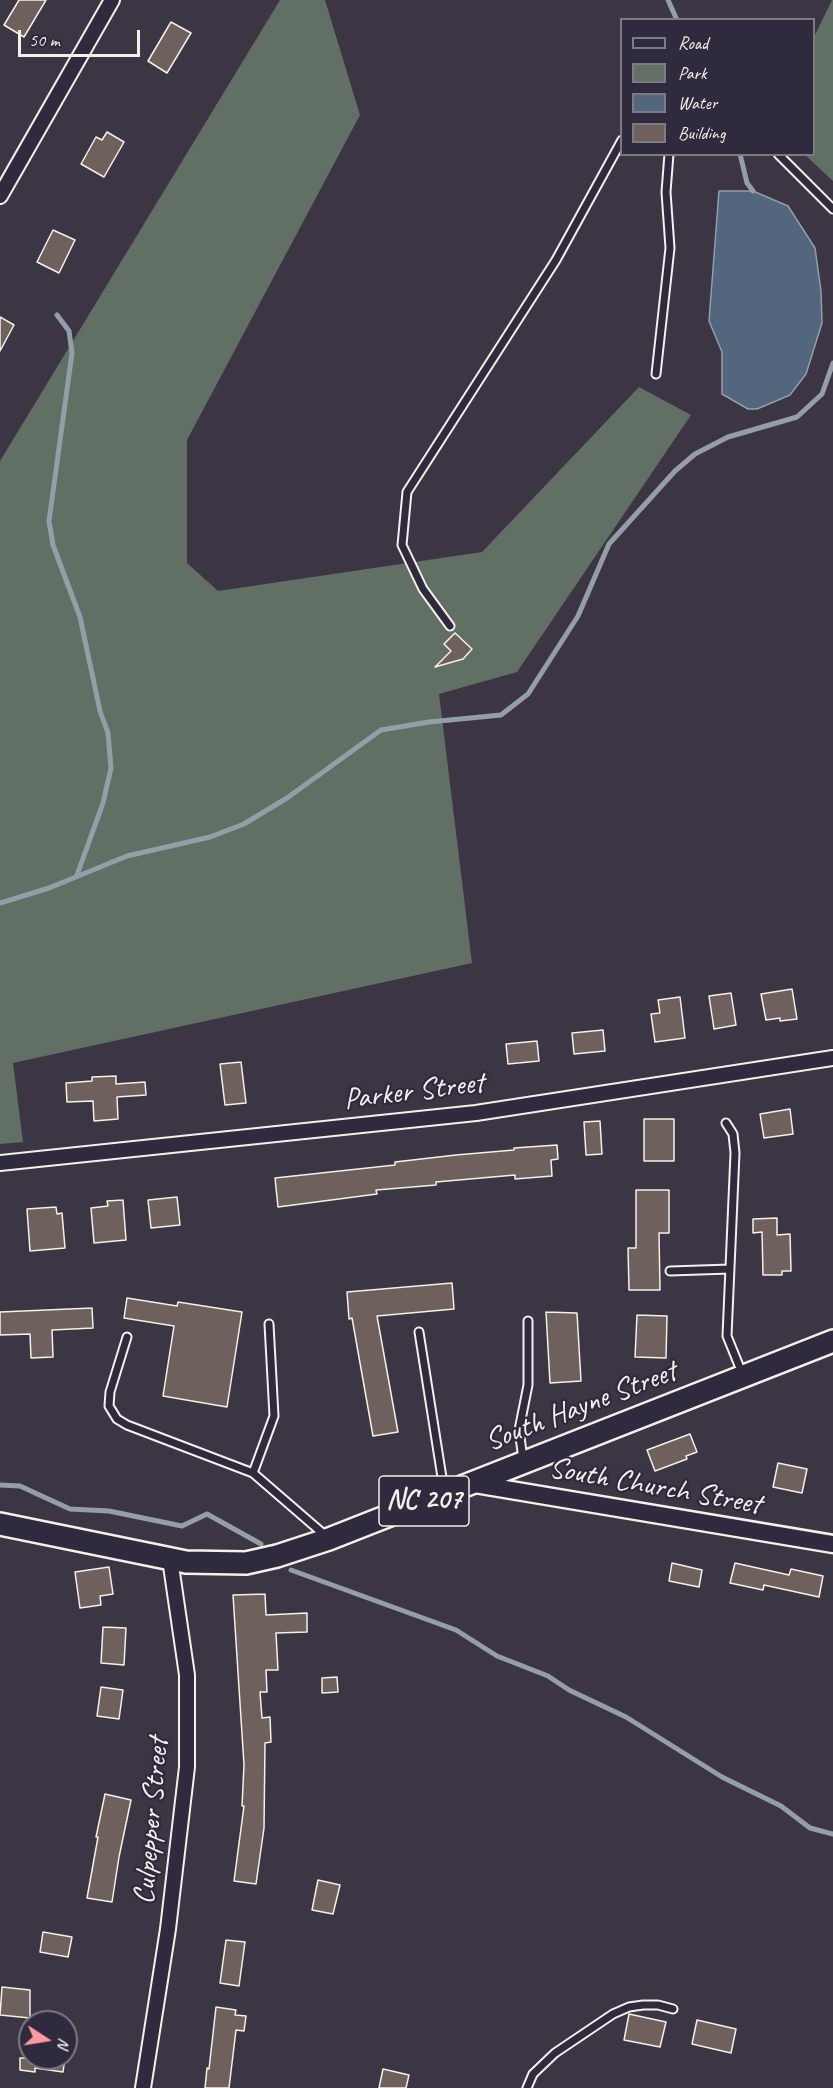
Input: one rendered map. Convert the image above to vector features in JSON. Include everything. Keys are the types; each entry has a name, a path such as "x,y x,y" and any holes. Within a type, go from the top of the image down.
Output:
{"main road":[{"name":"South Hayne Street","path":"0,1524 186,1562 246,1563 277,1556 329,1539 833,1341"}],"street":[{"path":"0,196 112,0"},
{"name":"Parker Street","path":"0,1163 476,1113 833,1058"},
{"name":"South Church Street","path":"468,1483 833,1544"},
{"name":"Culpepper Street","path":"143,2088 168,1929 187,1767 187,1674 170,1559"}],"lane":[{"path":"450,626 423,589 402,545 408,492 556,260 620,142"},
{"path":"656,374 670,248 666,192 669,156"},
{"path":"780,156 833,209"},
{"path":"726,1123 733,1134 735,1153 727,1336 743,1375"},
{"path":"670,1271 730,1269"},
{"path":"524,1461 519,1430 528,1385 528,1321"},
{"path":"253,1473 274,1416 269,1324"},
{"path":"419,1332 444,1493"},
{"path":"127,1337 110,1392 109,1407 117,1419 127,1425 253,1473 329,1539"},
{"path":"527,2088 533,2074 555,2053 613,2014 628,2007 644,2005 658,2005 673,2009"}],"green space":[{"path":"280,0 325,0 360,115 187,440 187,563 218,591 482,552 639,387 691,415 517,672 439,694 472,963 13,1063 23,1142 0,1144 0,461"},
{"path":"833,0 833,181 806,156 815,156 815,35"}],"water":[{"path":"719,191 753,191 788,206 815,248 821,291 822,323 806,374 790,395 757,409 748,409 722,394 722,352 709,321"}],"building":[{"path":"19,0 46,0 24,37 4,25"},
{"path":"171,22 191,33 167,73 148,61"},
{"path":"107,132 124,142 104,177 81,164 96,137 102,140"},
{"path":"53,230 75,240 59,273 37,262"},
{"path":"0,317 14,325 0,351"},
{"path":"455,633 472,649 463,659 435,667 451,651 444,644"},
{"path":"792,989 797,1019 766,1020 761,994"},
{"path":"731,993 736,1025 714,1029 709,996"},
{"path":"680,997 685,1038 655,1042 651,1014 660,1013 658,1000"},
{"path":"603,1030 605,1051 574,1054 572,1033"},
{"path":"537,1041 539,1061 508,1064 506,1044"},
{"path":"241,1062 246,1103 225,1105 220,1064"},
{"path":"116,1076 116,1084 145,1082 146,1095 117,1097 118,1119 94,1121 93,1101 67,1102 66,1083 92,1081 92,1077"},
{"path":"790,1109 793,1134 764,1138 760,1114"},
{"path":"644,1119 674,1119 674,1161 644,1161"},
{"path":"600,1121 602,1154 586,1155 584,1122"},
{"path":"557,1145 558,1159 551,1160 552,1176 515,1179 515,1175 436,1182 436,1185 376,1190 377,1194 278,1207 275,1178 395,1165 395,1162 514,1150 514,1148"},
{"path":"636,1190 669,1190 669,1233 659,1233 660,1290 629,1290 628,1248 636,1248"},
{"path":"177,1197 180,1225 151,1228 148,1200"},
{"path":"123,1200 126,1240 94,1243 91,1208 108,1206 107,1201"},
{"path":"56,1207 57,1214 62,1213 65,1248 30,1251 27,1209"},
{"path":"777,1218 777,1235 790,1234 791,1271 782,1271 782,1275 763,1275 762,1232 753,1233 753,1219"},
{"path":"452,1283 454,1309 377,1316 398,1432 373,1436 352,1318 349,1319 347,1292"},
{"path":"127,1298 177,1306 178,1302 242,1312 227,1407 163,1396 174,1326 124,1318"},
{"path":"92,1308 93,1328 52,1330 53,1357 31,1358 30,1334 0,1335 0,1312"},
{"path":"546,1312 577,1313 581,1381 550,1383"},
{"path":"637,1315 667,1316 666,1358 635,1357"},
{"path":"690,1434 697,1452 686,1456 687,1459 655,1471 647,1450"},
{"path":"778,1463 807,1469 802,1493 773,1487"},
{"path":"672,1563 702,1570 699,1587 669,1581"},
{"path":"735,1563 789,1575 791,1569 823,1576 819,1597 764,1585 763,1590 730,1583"},
{"path":"109,1567 113,1594 100,1596 101,1605 80,1608 75,1572"},
{"path":"265,1594 266,1615 307,1613 307,1632 276,1633 278,1670 266,1670 267,1692 260,1692 262,1718 270,1717 271,1742 265,1743 264,1828 256,1884 234,1881 244,1806 242,1806 244,1765 233,1595"},
{"path":"103,1627 126,1628 124,1665 101,1663"},
{"path":"337,1677 338,1692 322,1693 322,1678"},
{"path":"101,1687 123,1690 119,1719 97,1716"},
{"path":"105,1794 131,1800 112,1902 87,1898"},
{"path":"318,1880 340,1885 333,1914 312,1910"},
{"path":"43,1932 72,1937 68,1957 40,1952"},
{"path":"226,1940 245,1942 239,1986 220,1983"},
{"path":"2,1987 30,1990 30,2010 18,2010 18,2017 0,2015"},
{"path":"216,2007 236,2010 235,2015 246,2016 244,2031 236,2030 229,2088 205,2088"},
{"path":"629,2014 666,2022 660,2047 624,2040"},
{"path":"697,2020 736,2029 731,2053 692,2044"},
{"path":"383,2069 409,2075 406,2088 379,2088"}],"waterway":[{"path":"668,0 676,18"},
{"path":"740,156 747,183 753,191"},
{"path":"57,315 69,331 72,353 49,521 53,545 80,617 100,711 108,733 111,768 103,803 77,875"},
{"path":"0,903 49,888 127,856 210,837 244,824 287,798 381,730 429,722 501,715 528,694 578,616 609,544 675,471 695,454 728,437 797,417 822,394 833,363"},
{"path":"0,1485 20,1486 70,1509 109,1511 182,1526 207,1514 261,1544"},
{"path":"291,1570 456,1630 497,1656 548,1676 569,1690 626,1717 722,1777 781,1806 810,1828 833,1834"}]}
